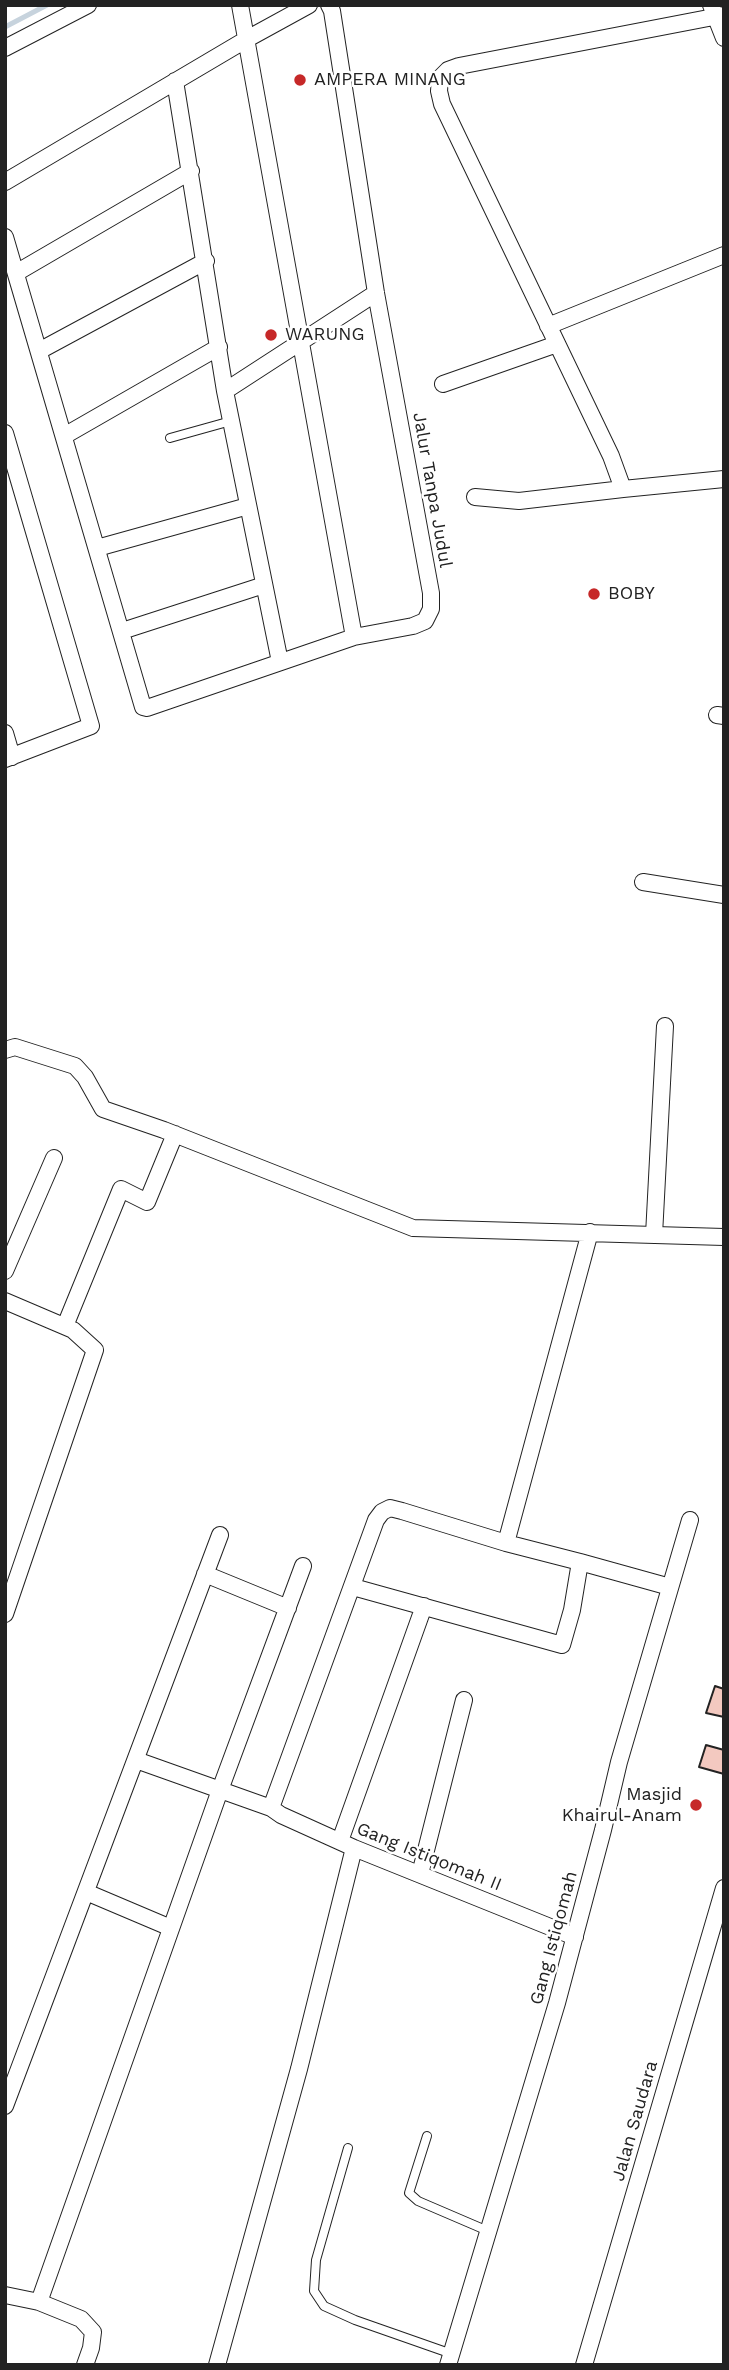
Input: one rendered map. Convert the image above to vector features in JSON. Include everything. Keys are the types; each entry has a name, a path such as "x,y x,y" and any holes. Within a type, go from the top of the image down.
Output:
{"street":[{"path":"5,48 88,5"},
{"path":"240,5 354,637"},
{"path":"5,182 309,5"},
{"name":"Jalur Tanpa Judul","path":"5,237 145,708 354,637 413,626 425,621 431,609 431,593 376,293 329,5"},
{"path":"623,489 611,456 442,104 440,78 447,69 459,66 717,13 724,38"},
{"path":"175,81 225,391 280,662"},
{"path":"16,273 191,171"},
{"path":"548,326 724,255"},
{"path":"39,351 206,261"},
{"path":"225,391 376,293"},
{"path":"443,384 557,344"},
{"path":"64,436 219,347"},
{"path":"5,433 91,726 9,758 5,733"},
{"path":"475,497 519,501 724,479"},
{"path":"97,548 248,506"},
{"path":"122,631 264,585"},
{"path":"643,882 724,895"},
{"path":"654,1235 665,1026"},
{"path":"5,1050 15,1047 75,1066 85,1077 103,1109 174,1134 413,1228 724,1237"},
{"path":"65,1326 121,1189 147,1202 174,1134"},
{"path":"5,1271 54,1158"},
{"path":"506,1543 590,1232"},
{"path":"5,1301 65,1326 89,1342 95,1350 5,1614"},
{"path":"271,1808 376,1520 382,1511 390,1508 506,1543 670,1587"},
{"name":"Gang Istiqomah","path":"450,2360 575,1937 619,1762 690,1520"},
{"path":"5,2106 220,1535"},
{"path":"353,1587 562,1645 572,1610 580,1562"},
{"path":"39,2302 220,1790 303,1566"},
{"path":"205,1574 288,1608"},
{"path":"217,2365 299,2069 347,1844 424,1606"},
{"path":"420,1874 464,1700"},
{"name":"Gang Istiqomah II","path":"136,1760 271,1808 347,1844 575,1937"},
{"name":"Jalan Saudara","path":"584,2365 724,1888"},
{"path":"86,1892 171,1928"},
{"path":"5,2295 39,2302 81,2319 93,2332 92,2348 85,2365"}],"lane":[{"path":"170,438 231,421"},
{"path":"427,2136 409,2193 418,2201 488,2231"},
{"path":"348,2148 316,2260 314,2291 324,2306 450,2360"}],"building":[{"path":"715,1686 724,1689 724,1717 706,1713"},
{"path":"706,1745 724,1750 724,1774 699,1767"}],"waterway":[{"path":"5,27 47,5"}],"place":[{"name":"AMPERA MINANG","path":"300,80"},
{"name":"WARUNG","path":"271,335"},
{"name":"BOBY","path":"594,594"},
{"name":"Masjid Khairul-Anam","path":"696,1805"}]}
